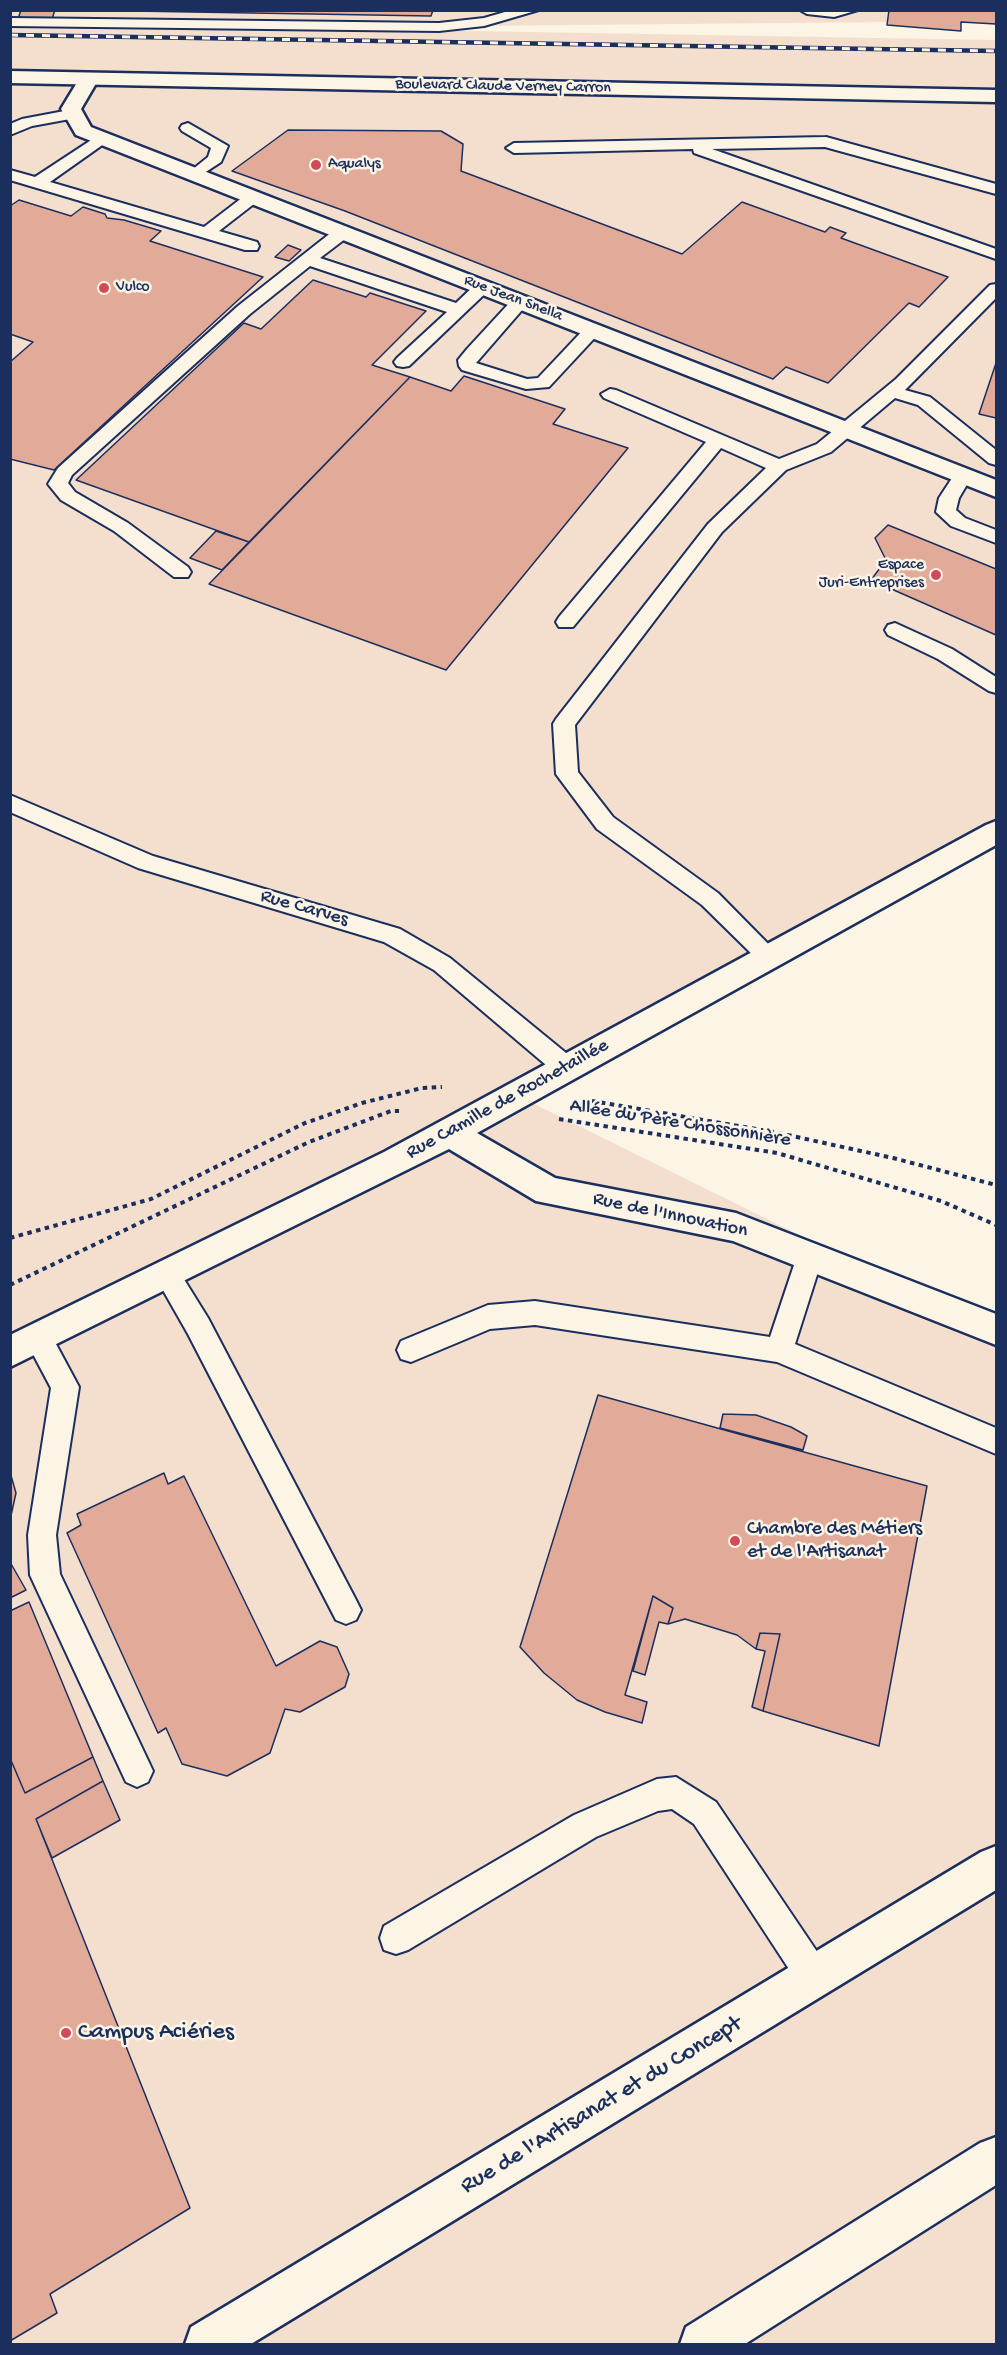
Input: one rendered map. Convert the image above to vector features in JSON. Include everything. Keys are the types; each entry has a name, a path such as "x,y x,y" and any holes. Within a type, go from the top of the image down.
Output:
{"street":[{"name":"Boulevard Claude Verney Carron","path":"10,77 996,96"},
{"path":"75,114 71,109 88,80"},
{"name":"Rue Jean Snella","path":"75,114 83,131 996,489"},
{"name":"Rue Camille de Rochetaillée","path":"10,1352 168,1276 450,1133 996,832"},
{"name":"Rue de l'Innovation","path":"450,1133 548,1191 736,1227 996,1330"},
{"name":"Rue de l'Artisanat et du Concept","path":"208,2344 996,1867"},
{"path":"703,2344 996,2159"}],"lane":[{"path":"10,22 439,27 484,22 532,10"},
{"path":"807,10 834,13 851,10"},
{"path":"10,130 28,122 75,114"},
{"path":"188,128 220,146 215,159 195,174"},
{"path":"38,183 102,138"},
{"path":"514,148 826,142 996,189"},
{"path":"685,145 996,254"},
{"path":"10,175 251,246"},
{"path":"207,233 253,197"},
{"path":"181,572 121,526 68,496 58,484 65,472 236,318 343,232"},
{"path":"308,260 459,310"},
{"path":"403,362 483,287"},
{"path":"768,956 710,899 605,823 567,774 564,724 715,528 779,466 824,448 891,391 996,290"},
{"path":"520,302 472,353 467,360 468,366 526,384 543,383 592,330"},
{"path":"891,391 924,401 996,459"},
{"path":"610,393 779,466"},
{"path":"566,622 717,440"},
{"path":"963,476 949,498 946,512 958,522 996,537"},
{"path":"895,630 945,654 996,686"},
{"name":"Rue Carves","path":"10,803 146,862 392,935 442,964 568,1069"},
{"path":"779,1350 810,1256"},
{"path":"168,1276 198,1326 346,1610"},
{"path":"411,1350 488,1317 535,1313 693,1339 779,1350 996,1441"},
{"path":"39,1339 65,1387 42,1535 45,1575 137,1771"},
{"path":"396,1938 585,1826 657,1795 675,1793 705,1813 814,1977"}],"path":[{"name":"Allée du Père Chossonnière","path":"493,1109 777,1153 941,1201 996,1225"},
{"path":"10,1285 309,1142 391,1111 402,1111"}],"shaded area":[{"path":"11,10 996,11 996,21 472,26 11,20"},
{"path":"10,23 996,40 996,836 516,1095 996,1332 996,2344 11,2344"}],"building":[{"path":"21,10 55,10 51,22 17,22"},
{"path":"72,10 433,10 431,16"},
{"path":"889,10 996,10 996,24 961,22 961,31 887,25"},
{"path":"288,130 441,131 463,144 461,171 682,254 742,202 825,232 830,227 846,233 841,238 948,277 919,307 909,303 828,383 786,367 773,379 345,211 232,171"},
{"path":"19,200 71,216 83,207 105,214 107,218 124,220 161,231 150,241 263,277 54,470 10,459 10,362 33,342 10,334 10,206"},
{"path":"288,245 301,250 289,261 275,257"},
{"path":"313,280 366,297 370,293 426,311 372,365 410,377 249,542 76,480 244,323 261,329"},
{"path":"996,363 996,418 979,414"},
{"path":"464,376 565,409 553,424 628,448 446,670 209,584 410,377 451,391"},
{"name":"Espace Juri-Entreprises","path":"888,525 996,569 996,635 871,580 886,560 875,538"},
{"path":"216,531 249,542 222,570 190,558"},
{"name":"Chambre des Métiers et de l'Artisanat","path":"598,1395 927,1486 879,1746 763,1711 780,1634 760,1633 756,1649 737,1635 685,1619 668,1624 673,1608 653,1596 625,1695 647,1702 642,1723 605,1712 577,1700 544,1673 520,1647"},
{"path":"723,1414 756,1415 791,1427 807,1436 803,1450 720,1428"},
{"path":"10,1472 16,1493 10,1520"},
{"path":"164,1473 168,1484 184,1476 276,1666 320,1641 337,1647 349,1674 345,1687 300,1712 285,1709 270,1753 227,1776 182,1764 166,1728 158,1733 67,1533 81,1525 77,1514"},
{"path":"10,1562 26,1590 10,1598"},
{"path":"653,1596 673,1608 668,1624 659,1622 645,1675 633,1671"},
{"path":"29,1602 93,1757 25,1793 10,1758 10,1611"},
{"path":"760,1633 780,1634 763,1711 752,1707 765,1651 756,1649"},
{"name":"Campus Aciéries","path":"93,1757 103,1781 36,1819 190,2208 50,2294 57,2313 10,2341 10,1758 25,1793"},
{"path":"103,1781 120,1820 52,1858 36,1819"}],"railway":[{"path":"10,35 996,51"}],"place":[{"name":"Aqualys","path":"316,165"},
{"name":"Vulco","path":"104,288"},
{"name":"Espace Juri-Entreprises","path":"936,575"},
{"name":"Chambre des Métiers et de l'Artisanat","path":"735,1541"},
{"name":"Campus Aciéries","path":"66,2033"}]}
